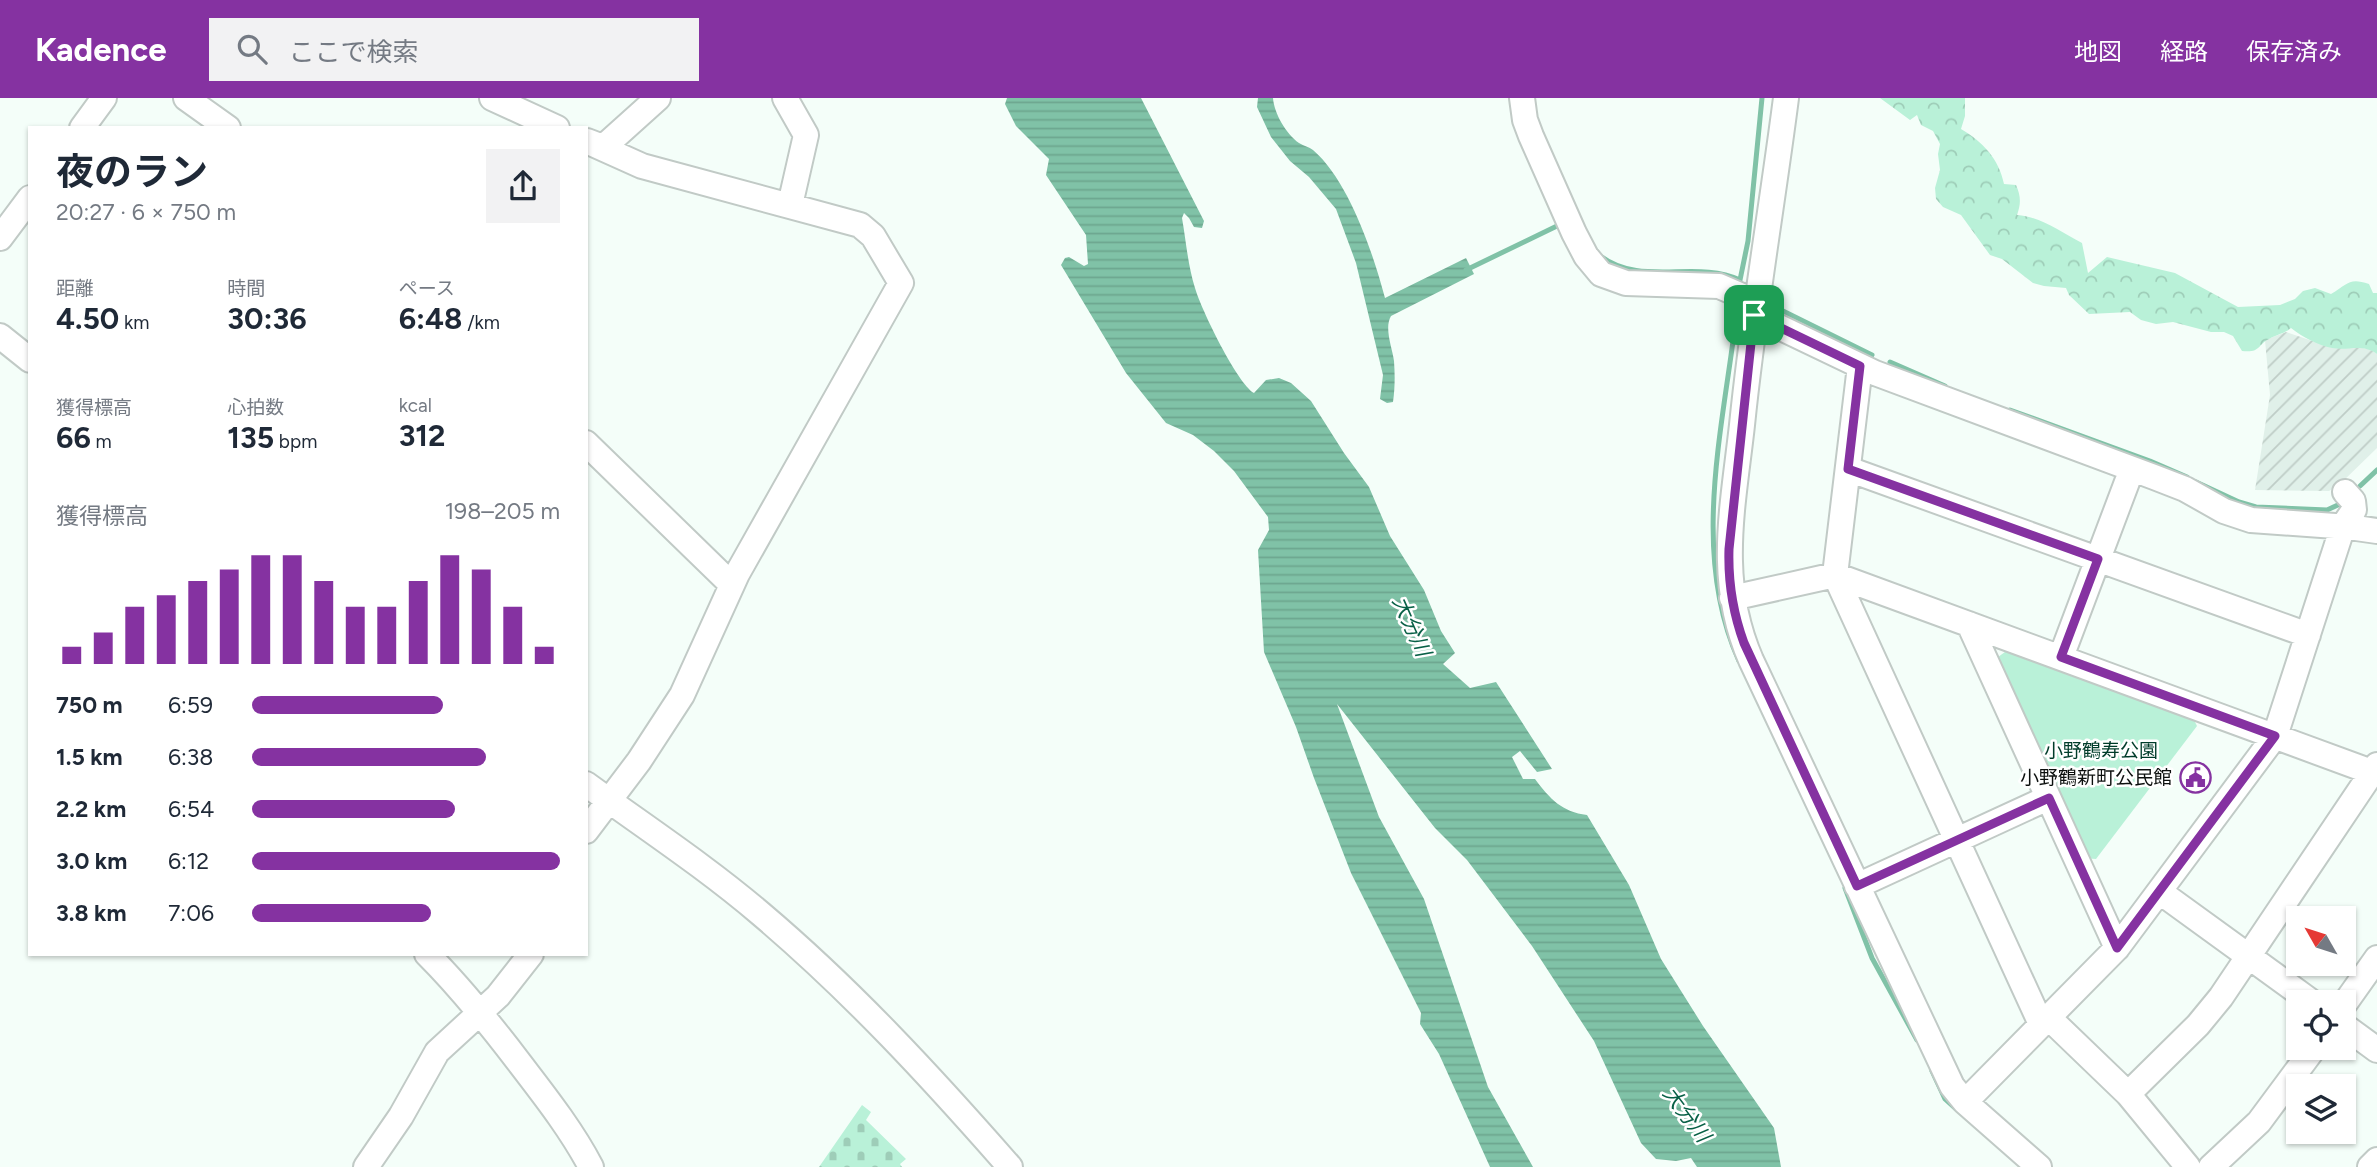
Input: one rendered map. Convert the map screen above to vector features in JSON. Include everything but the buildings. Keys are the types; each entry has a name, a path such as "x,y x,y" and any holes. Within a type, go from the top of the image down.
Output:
{"street":[{"path":"83,126 104,98"},
{"path":"186,98 225,126"},
{"path":"492,98 553,126"},
{"path":"590,142 600,146 614,139 658,98"},
{"path":"785,98 806,135 790,205"},
{"path":"1522,98 1525,120 1531,136 1574,233 1586,256 1601,274 1641,285 1719,286 1755,309 1860,366 2185,489 2238,517 2266,522 2343,526 2377,531"},
{"path":"1786,98 1755,309 1729,549 1732,597 1744,643 1948,1080 1965,1102 2039,1167"},
{"path":"588,829 611,802 682,695 758,534 901,283 866,228 853,222 642,166 590,142"},
{"path":"0,238 28,201"},
{"path":"0,336 28,358"},
{"path":"1860,366 1835,575 1955,841 2045,1021 2128,1094 2188,1167"},
{"path":"588,445 732,585"},
{"path":"1848,469 2308,635"},
{"path":"2061,657 2127,482"},
{"path":"1965,1102 2117,948 2275,736 2343,526 2354,510 2353,501 2345,492"},
{"path":"1732,597 1835,575 2275,736 2376,770 2221,997 2203,1019 2128,1094"},
{"path":"1969,624 2117,948"},
{"path":"588,785 758,911 834,979 886,1029 1010,1167"},
{"path":"1857,886 2049,798"},
{"path":"2160,892 2294,990"},
{"path":"429,956 481,1012 577,1140 591,1167"},
{"path":"366,1167 401,1116 433,1058 508,985 530,956"},
{"path":"2354,990 2377,958"},
{"path":"2356,1035 2377,1050"},
{"path":"2211,1167 2259,1122 2306,1060"},
{"path":"2370,1167 2377,1160"}],"shaded area":[{"path":"2286,332 2333,348 2370,349 2377,354 2377,448 2338,486 2329,491 2255,490 2270,395 2265,340"}],"green space":[{"path":"1880,98 1965,98 1965,116 1961,129 1989,152 2004,184 2016,185 2020,200 2017,215 2043,222 2082,243 2088,273 2107,257 2175,273 2238,307 2280,305 2295,299 2303,291 2315,288 2331,294 2349,283 2362,282 2369,284 2373,293 2377,293 2377,354 2366,349 2327,347 2291,328 2265,341 2256,350 2242,351 2233,336 2224,332 2211,332 2173,322 2156,324 2141,320 2130,312 2089,314 2069,295 2066,288 2033,283 2002,259 1990,255 1961,215 1943,207 1936,199 1940,144 1933,131 1921,125 1917,115 1910,120"},
{"name":"小野鶴寿公園","path":"2009,649 2193,718 2197,726 2096,859 2083,858 1994,660"},
{"path":"862,1105 871,1112 866,1120 906,1159 900,1164 902,1167 819,1167"}],"water":[{"name":"大分川","path":"1007,98 1141,98 1204,221 1202,228 1194,227 1184,213 1182,218 1193,280 1212,328 1229,361 1254,393 1266,380 1279,378 1291,383 1311,401 1369,487 1390,536 1424,590 1441,631 1455,653 1443,664 1470,688 1496,682 1552,769 1537,772 1520,751 1512,757 1523,779 1535,779 1557,803 1570,811 1587,815 1629,885 1661,959 1703,1026 1774,1128 1781,1167 1697,1167 1691,1158 1676,1161 1656,1159 1641,1143 1594,1041 1532,946 1467,860 1435,828 1337,704 1379,817 1424,899 1488,1087 1533,1167 1490,1167 1439,1054 1420,1024 1421,1013 1351,873 1296,727 1264,652 1258,550 1269,530 1268,517 1234,471 1193,435 1166,423 1126,373 1061,265 1065,258 1069,257 1084,266 1088,264 1086,235 1046,175 1049,159 1016,126 1005,104"},
{"path":"1258,98 1273,98 1285,129 1299,143 1313,150 1338,180 1358,219 1385,298 1466,258 1474,274 1391,316 1388,332 1394,361 1393,402 1387,403 1380,399 1383,375 1356,263 1336,209 1271,137 1257,107"}],"waterway":[{"path":"1740,280 1748,241 1762,98"},
{"path":"1466,270 1559,225 1563,228"},
{"path":"1599,255 1615,265 1632,270 1723,274 1740,280 1739,288"},
{"path":"1738,301 1720,436 1713,528 1716,574 1724,618 1739,661"},
{"path":"1771,305 1872,355"},
{"path":"1890,362 1945,386"},
{"path":"2010,410 2187,477"},
{"path":"2360,486 2377,470"},
{"path":"2196,482 2256,507 2327,510 2340,504"},
{"path":"1845,888 1872,958 1917,1040"},
{"path":"1932,1071 1945,1099 1956,1109"}],"place":[{"name":"小野鶴新町公民館","path":"2195,777"}],"route":[{"path":"1754,315 1860,366 1848,469 2098,559 2061,657 2275,736 2117,948 2049,798 1857,886 1744,643 1734,605 1729,574 1729,549 1754,315"}]}
